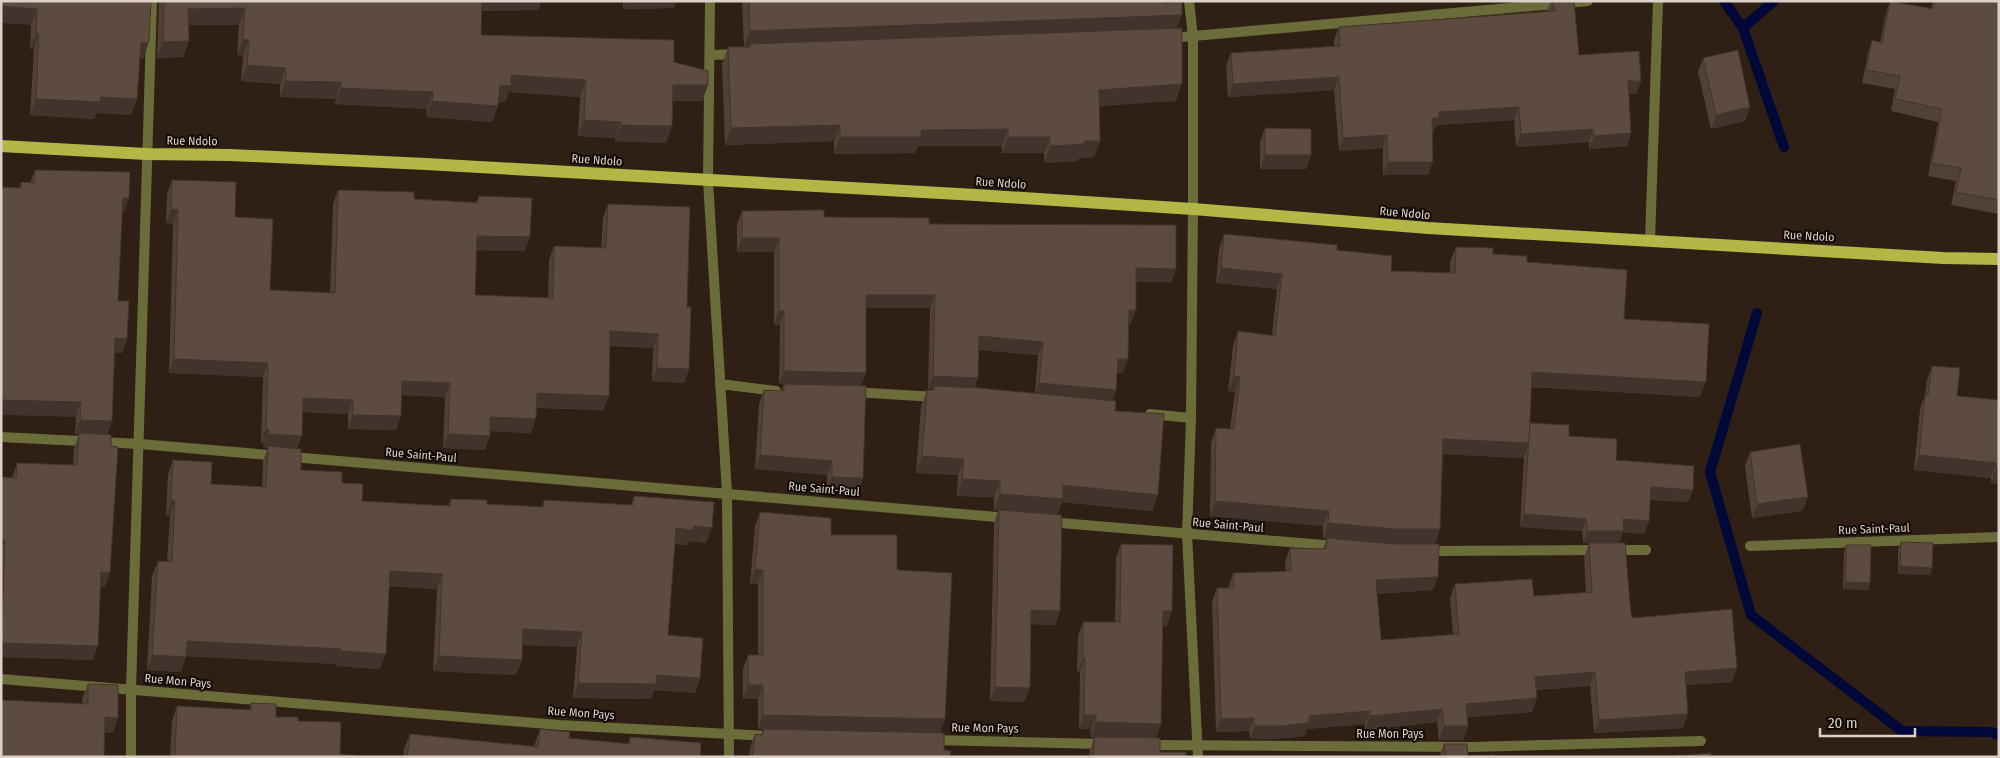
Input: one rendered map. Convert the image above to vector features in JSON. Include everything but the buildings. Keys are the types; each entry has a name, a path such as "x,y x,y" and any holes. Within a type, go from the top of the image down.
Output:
{"main road":[{"name":"Rue Ndolo","path":"1,146 146,154 231,155 416,163 1193,209 1428,228 1999,259"}],"street":[{"path":"131,757 131,689 140,444 146,154 152,1"},
{"path":"710,1 711,55 708,181 726,493 729,757"},
{"path":"1189,1 1193,37 1193,209 1191,418 1187,534 1198,757"},
{"path":"1163,38 1193,37 1588,1"},
{"path":"1650,241 1658,1"},
{"path":"711,55 749,54"},
{"path":"720,384 785,392"},
{"path":"843,392 950,398"},
{"path":"1143,414 1191,418"},
{"name":"Rue Saint-Paul","path":"1,437 140,444 1021,519"},
{"name":"Rue Saint-Paul","path":"1040,521 1351,548"},
{"name":"Rue Saint-Paul","path":"1750,546 1999,537"},
{"path":"1419,551 1646,550"},
{"name":"Rue Mon Pays","path":"1,679 549,724 728,735 778,736"},
{"name":"Rue Mon Pays","path":"918,739 1117,744"},
{"name":"Rue Mon Pays","path":"1137,744 1470,747 1701,741"}],"waterway":[{"path":"1724,1 1743,28 1784,147"},
{"path":"1743,28 1774,1"},
{"path":"1757,313 1710,472 1751,615 1902,731 1992,732 1999,736"}]}
